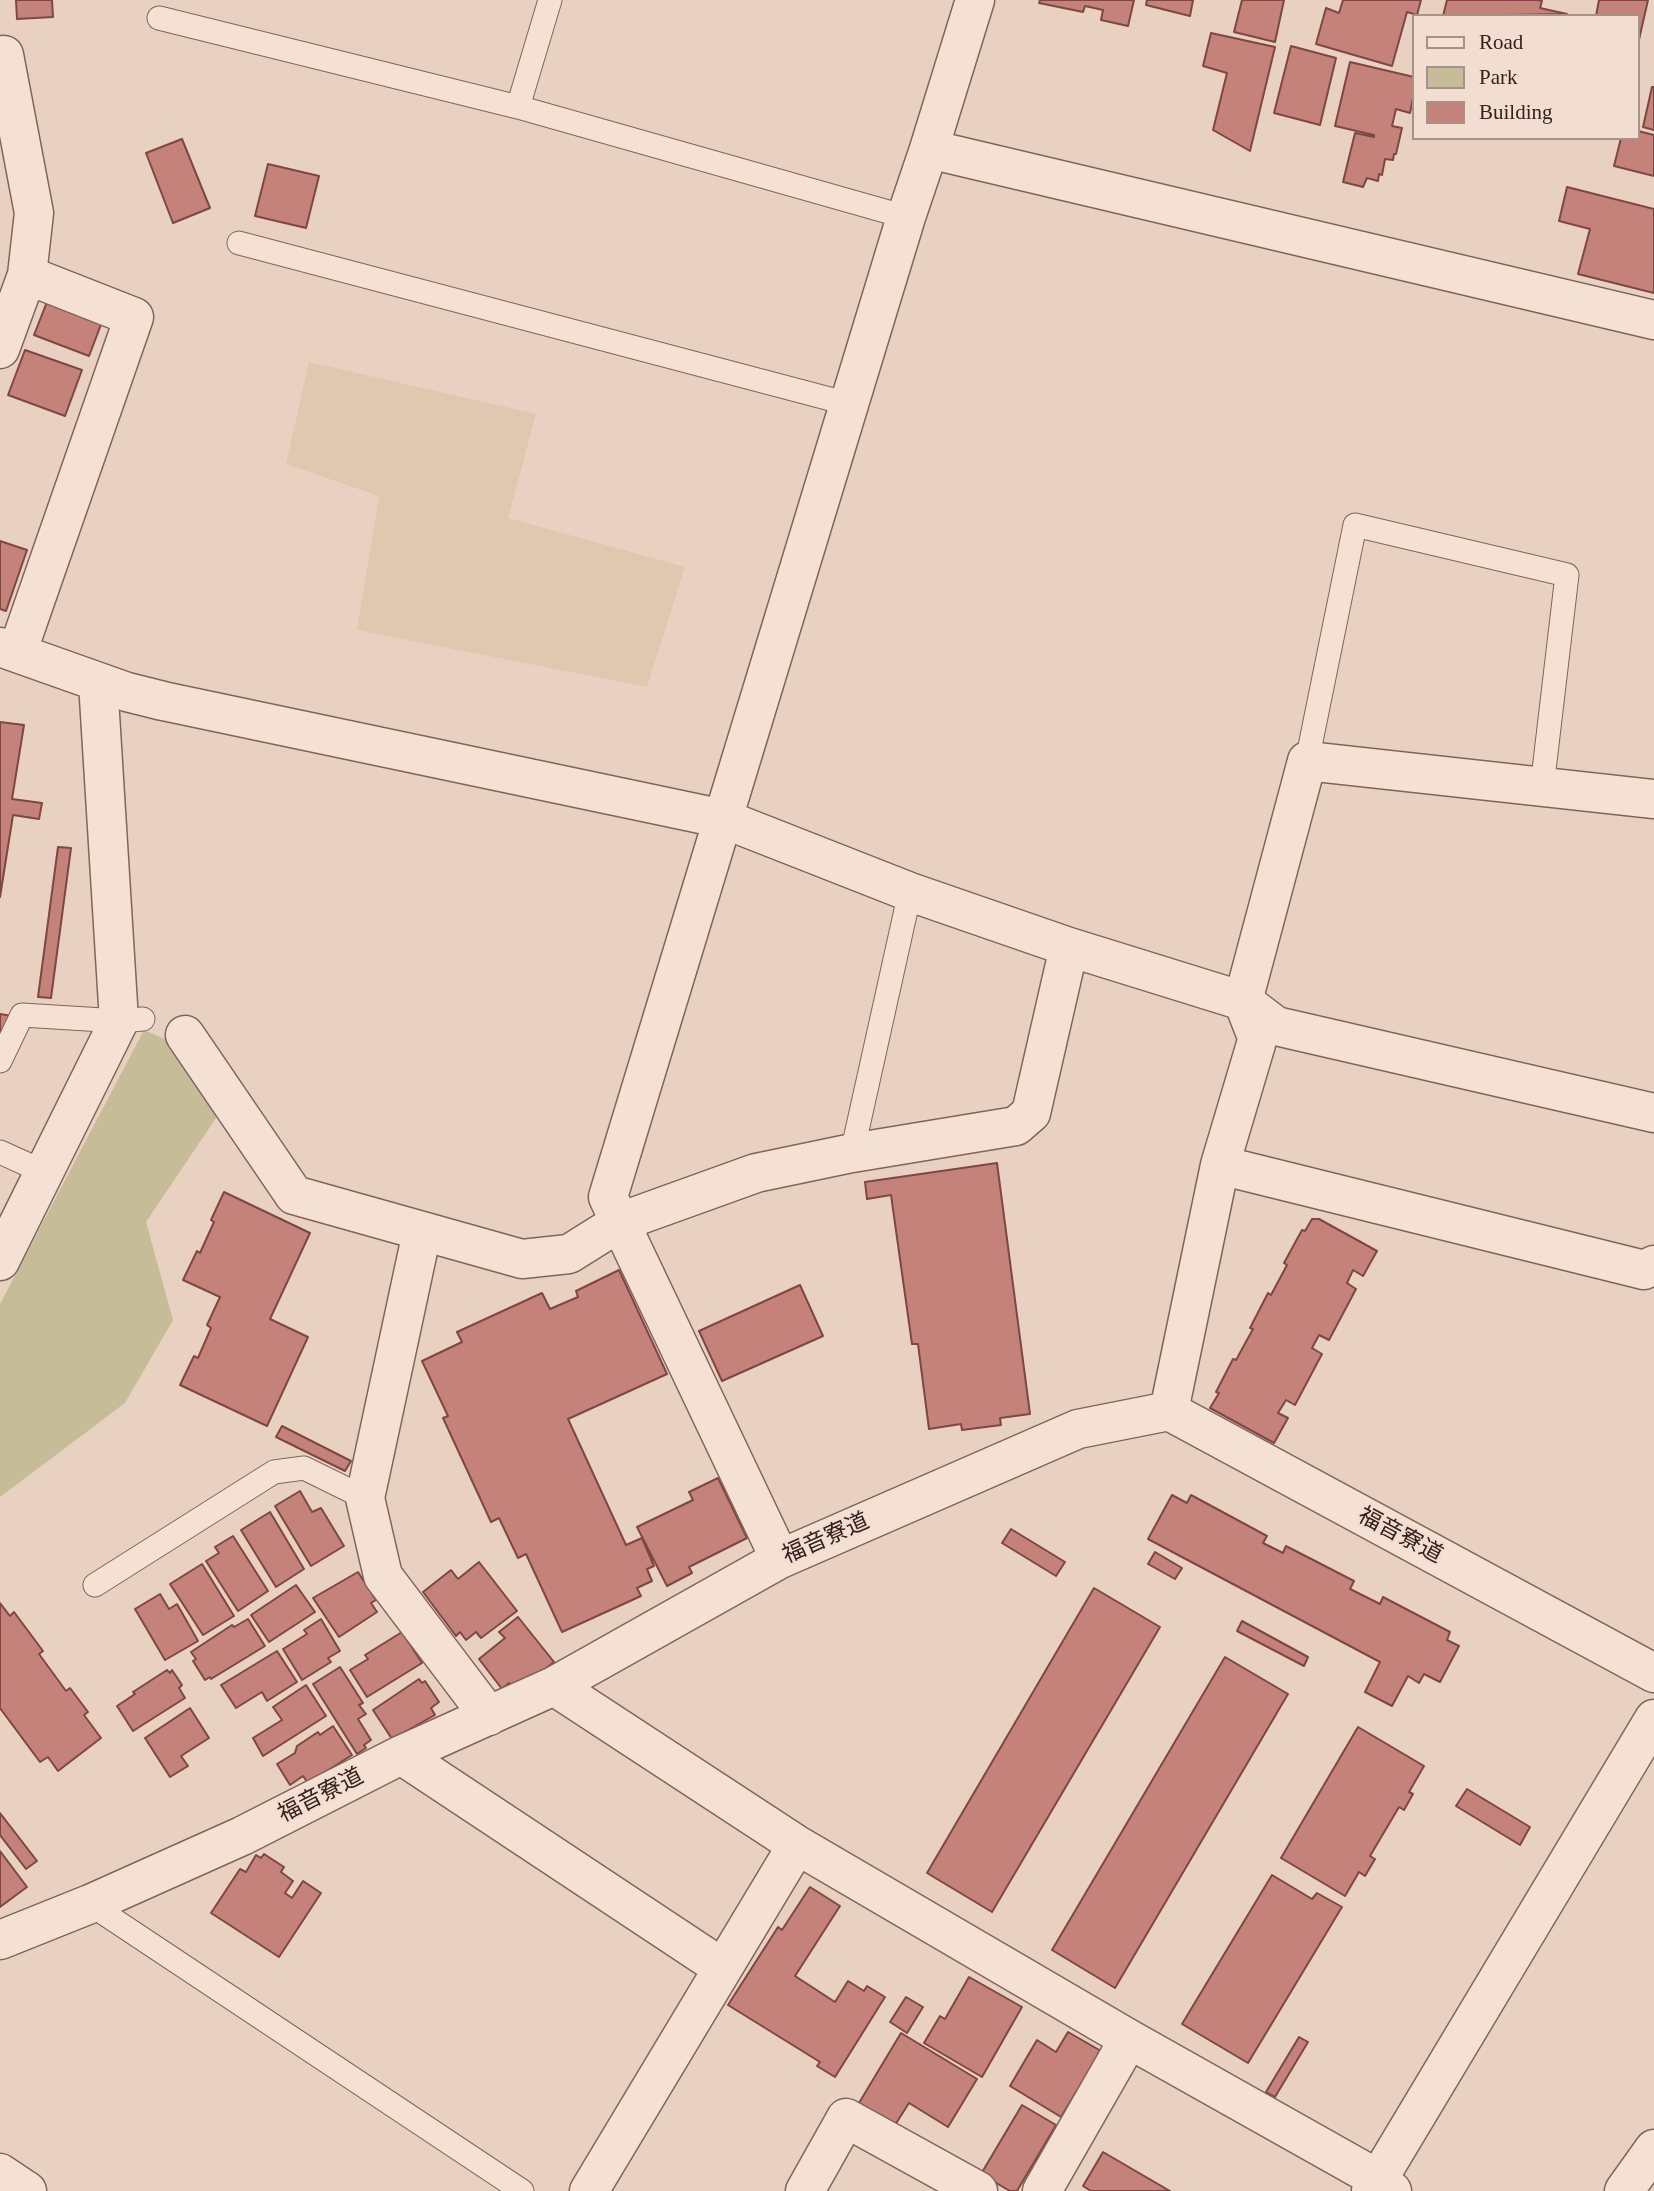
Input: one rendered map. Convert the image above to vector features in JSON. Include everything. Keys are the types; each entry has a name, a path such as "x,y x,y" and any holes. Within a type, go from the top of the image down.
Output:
{"street":[{"path":"780,1559 608,1197 905,217 975,0"},
{"path":"0,349 27,275 34,213 2,45"},
{"path":"929,149 1654,320"},
{"path":"27,275 134,317 8,650 98,682 163,701 724,819 910,891 1069,947 1243,1001 1276,1026 1654,1114"},
{"path":"0,1261 44,1172 131,1020 98,682"},
{"path":"1169,1411 1220,1165 1257,1037 1243,1001 1307,761 1654,799"},
{"path":"185,1035 294,1195 522,1259 569,1254 620,1222 756,1173 852,1153 1016,1126 1031,1114 1069,947"},
{"path":"1220,1165 1644,1270 1654,1265"},
{"path":"422,1232 365,1498 383,1576 489,1716"},
{"name":"福音寮道","path":"0,1940 90,1904 242,1836 401,1755 554,1686 780,1559 1078,1429 1169,1411 1654,1673"},
{"path":"554,1686 797,1845 1380,2187 1654,1719"},
{"path":"401,1755 722,1967"},
{"path":"589,2191 797,1845"},
{"path":"1042,2191 1129,2039"},
{"path":"805,2191 846,2118 978,2191"},
{"path":"1623,2191 1654,2149"},
{"path":"0,2173 27,2191"}],"lane":[{"path":"518,107 550,0"},
{"path":"159,18 518,107 905,217"},
{"path":"239,243 849,404"},
{"path":"1307,761 1354,525 1567,575 1542,787"},
{"path":"852,1153 910,891"},
{"path":"0,1061 22,1015 131,1020"},
{"path":"0,1152 44,1172"},
{"path":"95,1586 274,1472 304,1468 365,1498"},
{"path":"90,1904 522,2191"}],"shaded area":[{"path":"309,362 536,414 508,518 685,567 647,687 357,630 379,496 286,464"}],"green space":[{"path":"144,1030 169,1041 220,1112 146,1222 173,1320 125,1403 0,1497 0,1304"}],"building":[{"path":"16,0 52,0 53,17 17,19"},
{"path":"1040,0 1134,0 1128,26 1101,20 1103,10 1085,6 1083,12 1039,3"},
{"path":"1147,0 1193,0 1190,16 1146,5"},
{"path":"1242,0 1284,0 1275,42 1234,32"},
{"path":"1343,0 1421,0 1417,14 1407,12 1392,66 1316,44 1326,8 1339,13"},
{"path":"1447,0 1537,0 1542,1 1540,8 1567,14 1444,14"},
{"path":"1599,0 1648,0 1640,35 1640,14 1596,14"},
{"path":"1211,33 1275,47 1250,151 1213,130 1227,73 1203,66"},
{"path":"1291,46 1336,58 1320,125 1274,113"},
{"path":"1350,62 1412,77 1410,113 1396,109 1392,126 1402,128 1396,154 1393,160 1385,159 1378,181 1367,178 1363,187 1343,182 1355,133 1374,135 1335,126"},
{"path":"1654,87 1654,130 1643,127"},
{"path":"1640,132 1654,135 1654,176 1614,166 1620,140 1640,140"},
{"path":"182,139 210,208 173,223 146,153"},
{"path":"268,164 319,176 306,228 255,216"},
{"path":"1567,187 1654,209 1654,293 1578,274 1590,229 1559,221"},
{"path":"52,289 107,309 89,356 34,335"},
{"path":"25,350 82,370 65,416 8,395"},
{"path":"0,541 27,550 6,611 0,609"},
{"path":"0,722 24,725 12,799 42,803 39,819 13,815 0,897"},
{"path":"58,847 71,848 51,998 38,997"},
{"path":"0,1014 12,1016 8,1036 0,1034"},
{"path":"997,1163 1030,1414 1000,1418 1001,1425 962,1430 961,1424 929,1429 918,1344 912,1344 891,1195 867,1199 865,1182"},
{"path":"224,1192 310,1233 270,1319 308,1337 267,1426 180,1385 194,1356 198,1358 211,1328 207,1325 220,1297 183,1280 197,1251 200,1253"},
{"path":"1312,1219 1319,1219 1377,1251 1363,1276 1353,1270 1347,1283 1356,1289 1329,1340 1319,1335 1312,1348 1322,1354 1295,1405 1286,1400 1278,1413 1288,1418 1274,1443 1210,1408 1233,1359 1236,1360 1253,1329 1250,1328 1268,1293 1271,1295 1287,1265 1284,1263 1302,1230 1305,1231"},
{"path":"619,1270 667,1374 568,1419 626,1545 642,1538 654,1566 647,1569 652,1581 637,1588 641,1596 562,1632 526,1554 518,1558 499,1518 491,1522 443,1418 448,1416 422,1361 462,1342 457,1332 542,1293 550,1309 578,1297 576,1291"},
{"path":"800,1285 823,1336 722,1381 699,1331"},
{"path":"282,1426 351,1461 345,1471 276,1437"},
{"path":"718,1478 747,1538 689,1567 692,1573 667,1586 637,1527 693,1500 689,1492"},
{"path":"300,1491 312,1512 321,1508 344,1546 311,1566 275,1506"},
{"path":"1172,1495 1187,1503 1191,1495 1267,1536 1263,1543 1283,1553 1286,1546 1354,1581 1350,1589 1380,1604 1383,1597 1450,1632 1447,1640 1459,1646 1440,1682 1424,1674 1419,1683 1408,1676 1392,1706 1365,1692 1380,1662 1148,1539"},
{"path":"270,1512 304,1569 276,1587 241,1530"},
{"path":"1011,1529 1065,1562 1056,1576 1002,1543"},
{"path":"233,1536 268,1591 238,1611 206,1561 219,1553 215,1547"},
{"path":"1155,1552 1182,1568 1175,1579 1148,1564"},
{"path":"479,1562 517,1611 481,1638 476,1632 466,1640 460,1632 456,1636 423,1592 451,1570 458,1579"},
{"path":"202,1564 234,1616 203,1635 170,1584"},
{"path":"358,1572 376,1600 371,1603 377,1612 339,1637 313,1598"},
{"path":"296,1585 315,1612 269,1642 251,1615"},
{"path":"1094,1588 1160,1627 992,1912 927,1873"},
{"path":"160,1594 169,1609 177,1604 198,1641 165,1660 135,1609"},
{"path":"0,1603 10,1616 14,1612 43,1651 39,1654 66,1691 70,1688 88,1712 84,1715 101,1738 58,1771 48,1757 40,1762 0,1708"},
{"path":"518,1617 554,1662 516,1692 509,1683 502,1689 479,1659 505,1638 499,1632"},
{"path":"248,1619 265,1646 205,1680 193,1661 196,1659 191,1652 232,1625 234,1627"},
{"path":"321,1619 340,1651 328,1658 331,1662 302,1680 283,1649 307,1634 304,1630"},
{"path":"1242,1621 1308,1657 1304,1666 1237,1631"},
{"path":"402,1632 422,1663 367,1697 350,1670 368,1659 365,1655"},
{"path":"277,1651 297,1682 267,1701 262,1692 236,1708 221,1685"},
{"path":"1225,1657 1288,1694 1115,1988 1052,1950"},
{"path":"340,1667 363,1703 359,1705 366,1714 358,1719 371,1740 364,1745 366,1748 357,1754 313,1684"},
{"path":"167,1670 170,1673 172,1670 182,1685 179,1688 185,1698 133,1731 117,1706"},
{"path":"419,1679 422,1683 425,1681 439,1702 431,1708 435,1715 392,1739 373,1710"},
{"path":"306,1685 326,1716 263,1756 253,1738 282,1720 273,1707"},
{"path":"190,1708 209,1738 181,1756 188,1766 170,1777 145,1738"},
{"path":"333,1726 352,1755 308,1783 303,1776 290,1785 277,1764 295,1753 297,1746"},
{"path":"1358,1727 1424,1766 1409,1792 1413,1794 1404,1810 1399,1807 1370,1856 1375,1859 1365,1876 1359,1872 1345,1896 1281,1858"},
{"path":"1467,1789 1530,1827 1520,1845 1456,1806"},
{"path":"0,1813 37,1861 26,1869 0,1835"},
{"path":"0,1851 27,1887 0,1907"},
{"path":"264,1854 284,1867 281,1872 293,1881 285,1893 292,1898 303,1881 321,1893 279,1957 211,1913 240,1869 246,1872 256,1855 261,1858"},
{"path":"1272,1875 1312,1899 1317,1893 1342,1907 1248,2063 1182,2024"},
{"path":"810,1887 840,1906 795,1976 835,2002 848,1981 864,1991 867,1986 885,1997 835,2077 817,2066 820,2062 728,2005 778,1927 782,1930"},
{"path":"969,1977 1022,2007 982,2077 924,2043 940,2016 945,2019"},
{"path":"906,1997 923,2007 907,2033 890,2022"},
{"path":"1068,2032 1101,2051 1061,2117 1010,2086 1037,2040 1056,2052"},
{"path":"901,2033 977,2079 948,2127 909,2103 895,2125 859,2103"},
{"path":"1299,2037 1308,2042 1275,2097 1266,2092"},
{"path":"1022,2105 1056,2125 1017,2191 1010,2191 981,2174"},
{"path":"1103,2152 1170,2191 1091,2191 1083,2186"}]}
